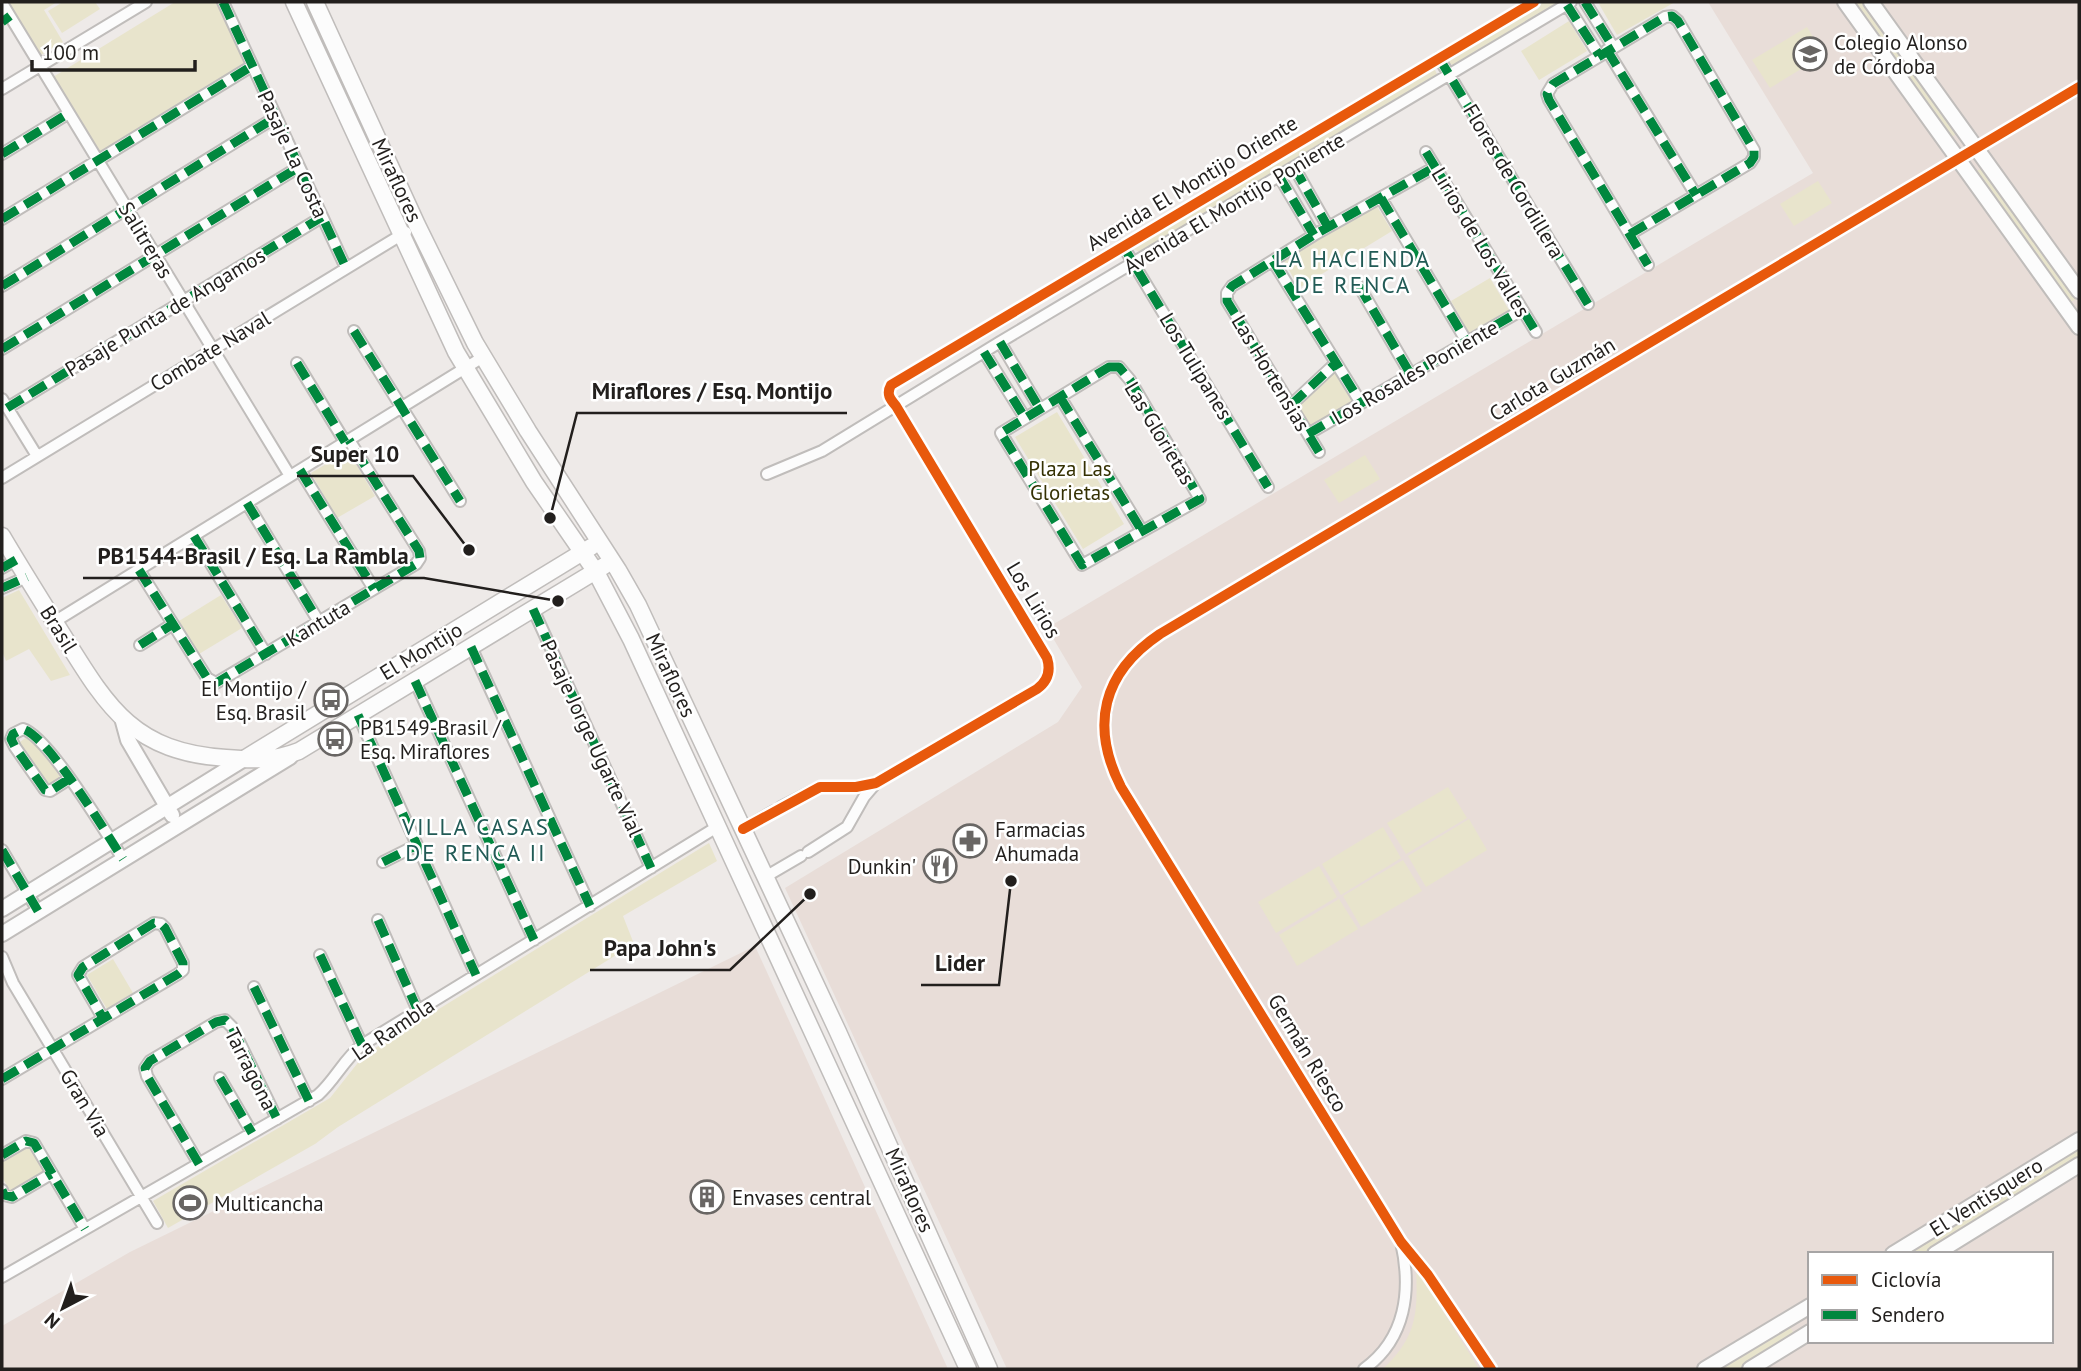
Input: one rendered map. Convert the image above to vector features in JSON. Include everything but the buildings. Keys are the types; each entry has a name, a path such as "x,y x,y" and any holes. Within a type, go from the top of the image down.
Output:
{"main road":[{"name":"Miraflores","path":"295,2 465,368 534,482 596,572 631,639 968,1369"},
{"name":"Miraflores","path":"315,2 417,225 483,358 612,561 650,629 880,1122 989,1369"},
{"name":"Brasil","path":"2,536 9,564 27,577 96,688 122,719 142,734 171,749 195,755 244,759"},
{"name":"El Montijo","path":"244,759 598,542"},
{"name":"El Montijo","path":"244,759 264,761 299,751 612,561"},
{"path":"631,639 650,629"},
{"path":"857,1132 880,1122"}],"street":[{"path":"2,89 146,2"},
{"name":"Pasaje La Costa","path":"223,2 346,268"},
{"name":"Avenida El Montijo Oriente","path":"897,406 888,393 893,384 1534,2"},
{"path":"1585,2 1606,51"},
{"path":"1845,2 1958,159 2077,316"},
{"path":"1871,2 2079,291"},
{"name":"Salitreras","path":"2,3 6,19 40,66 290,476"},
{"path":"1569,3 1606,51 1696,195"},
{"name":"Avenida El Montijo Poniente","path":"767,474 822,451 1569,3"},
{"path":"1630,234 1751,163 1754,157 1754,150 1678,21 1672,16 1665,17 1606,51 1551,86 1548,98 1648,265"},
{"name":"Flores de Cordillera","path":"1439,58 1588,304"},
{"path":"2,219 253,66"},
{"name":"Carlota Guzmán","path":"1106,748 1104,717 1113,685 1126,666 1151,641 2079,87"},
{"path":"2,154 69,113"},
{"path":"2,286 276,117"},
{"name":"Lirios de Los Valles","path":"1426,152 1536,331"},
{"path":"2,349 299,167"},
{"path":"1294,167 1328,227"},
{"path":"1361,403 1273,261 1435,167"},
{"path":"1279,176 1314,235"},
{"path":"1381,198 1467,342"},
{"name":"Pasaje Punta de Angamos","path":"4,403 183,301 322,217"},
{"name":"Combate Naval","path":"2,478 417,225"},
{"name":"Los Tulipanes","path":"1123,246 1268,487"},
{"name":"Las Hortensias","path":"1273,261 1231,286 1227,301 1319,452"},
{"path":"1359,286 1411,374"},
{"name":"Los Rosales Poniente","path":"1308,434 1522,310"},
{"path":"354,331 460,501"},
{"path":"1000,342 1040,409"},
{"path":"985,352 1025,418"},
{"path":"54,622 483,358"},
{"path":"297,363 347,441"},
{"path":"1291,405 1336,363"},
{"name":"Las Glorietas","path":"1110,367 1118,367 1129,380 1200,499 1082,565 1001,433 1060,397 1110,367"},
{"path":"1060,397 1142,531"},
{"path":"4,403 37,456"},
{"name":"Los Lirios","path":"876,783 1037,688 1046,681 1049,671 1047,658 897,406"},
{"name":"Kantuta","path":"173,624 207,678 219,682 416,564 420,558 419,551 347,441"},
{"path":"300,470 374,589"},
{"path":"247,503 319,622"},
{"path":"194,536 266,654"},
{"path":"139,569 173,624 140,645"},
{"path":"2,588 27,577"},
{"name":"Pasaje Jorge Ugarte Vial","path":"533,609 652,868"},
{"path":"471,647 590,905"},
{"path":"415,681 534,940"},
{"path":"358,715 476,975"},
{"name":"Brasil","path":"122,719 128,740 177,826"},
{"path":"69,779 50,791 45,790 15,747 11,739 13,734 23,729 35,735 69,779 122,859"},
{"name":"Germán Riesco","path":"1106,748 1110,765 1121,787 1401,1242 1428,1275 1491,1369"},
{"name":"El Montijo","path":"2,934 299,751"},
{"name":"El Montijo","path":"2,909 244,759"},
{"path":"743,829 820,787 856,787 876,783"},
{"path":"765,877 847,827 864,797 876,783"},
{"name":"La Rambla","path":"2,1277 309,1101 326,1088 349,1056 362,1045 717,827"},
{"path":"383,862 417,845"},
{"path":"2,850 38,912"},
{"path":"378,920 418,1010"},
{"path":"2,1079 183,970 183,963 161,924 154,923 83,967 78,975 103,1018"},
{"path":"320,955 362,1045"},
{"name":"Gran Via","path":"2,957 13,983 157,1223"},
{"name":"Gran Via","path":"2,977 13,983"},
{"path":"254,988 309,1101"},
{"name":"Tarragona","path":"199,1164 146,1076 145,1068 150,1061 216,1022 225,1020 232,1027 276,1119"},
{"path":"220,1078 252,1133"},
{"name":"El Ventisquero","path":"1896,1252 2079,1140"},
{"path":"2,1155 30,1141 34,1143 85,1229"},
{"name":"El Ventisquero","path":"1938,1252 2079,1165"},
{"path":"2,1190 4,1195 12,1197 51,1174"},
{"name":"Germán Riesco","path":"1364,1369 1390,1343 1402,1317 1406,1283 1401,1242"},
{"path":"1705,1369 1808,1307"},
{"path":"1750,1369 1806,1334 1790,1318"}],"shaded area":[{"path":"1708,2 2079,2 2079,1369 1007,1369 785,888 1058,722 1082,687 1047,628 1813,173"},
{"path":"755,946 948,1369 2,1369 2,1326 130,1252"}],"green space":[{"path":"7,2 57,2 44,10 63,42 39,56"},
{"path":"63,2 95,2 100,9 62,33 48,11"},
{"path":"175,2 217,2 245,65 100,156 53,77"},
{"path":"1541,2 1561,2 1457,64 1448,63 1450,57"},
{"path":"1675,2 1617,35 1599,4"},
{"path":"1851,2 1864,2 1956,130 1955,135 1950,137"},
{"path":"1569,21 1587,51 1539,80 1521,51"},
{"path":"1807,27 1824,55 1770,88 1752,60"},
{"path":"1429,68 1434,68 1437,74 1431,80 1154,245 1140,252 1133,249 1134,245"},
{"path":"1984,169 2077,298 2068,304 1976,177 1976,171"},
{"path":"1818,181 1832,203 1794,226 1780,204"},
{"path":"1376,205 1392,231 1299,288 1284,261"},
{"path":"1490,278 1509,310 1469,333 1451,301"},
{"path":"1335,370 1354,401 1310,428 1297,405"},
{"name":"Plaza Las Glorietas","path":"1057,412 1124,524 1083,549 1015,437"},
{"path":"348,451 375,496 337,518 311,473"},
{"path":"1365,455 1380,479 1339,503 1324,480"},
{"path":"19,590 70,675 51,681 29,649 6,661 2,651 2,598"},
{"path":"221,595 242,628 199,654 179,621"},
{"path":"30,735 61,778 48,787 17,744"},
{"path":"1448,787 1467,818 1406,854 1387,823"},
{"path":"1469,819 1487,850 1426,887 1408,856"},
{"path":"1383,827 1401,858 1341,895 1322,864"},
{"path":"709,843 717,861 623,916 634,944 338,1127 315,1144 168,1228 153,1201 330,1098 364,1055"},
{"path":"1403,860 1422,891 1361,927 1343,896"},
{"path":"1319,866 1337,897 1276,933 1258,902"},
{"path":"1339,899 1358,929 1297,966 1279,935"},
{"path":"113,959 133,993 107,1009 87,975"},
{"path":"2079,1145 2079,1160 1930,1252 1907,1252"},
{"path":"29,1146 45,1172 11,1193 2,1177 2,1162"},
{"path":"1416,1268 1479,1369 1383,1369 1403,1346 1413,1323"},
{"path":"1788,1324 1795,1335 1738,1369 1714,1369"}],"marked path":[{"path":"223,2 346,268"},
{"path":"1585,2 1613,47"},
{"path":"1567,5 1599,55"},
{"path":"2,22 10,16"},
{"path":"1630,234 1750,163 1754,157 1754,150 1678,21 1672,16 1665,17 1553,84 1547,94 1648,265"},
{"path":"1607,50 1696,195"},
{"path":"1439,58 1588,304"},
{"path":"2,219 252,66"},
{"path":"2,154 69,113"},
{"path":"2,286 276,117"},
{"path":"1426,152 1536,332"},
{"path":"2,349 299,167"},
{"path":"1294,167 1328,227"},
{"path":"1319,452 1227,301 1227,293 1232,286 1314,235 1435,167"},
{"path":"1279,176 1314,235"},
{"path":"1381,198 1467,342"},
{"path":"7,408 322,217"},
{"path":"1123,246 1268,487"},
{"path":"1273,261 1361,403"},
{"path":"1359,286 1411,375"},
{"path":"1308,434 1522,310"},
{"path":"354,331 460,501"},
{"path":"1000,342 1040,409"},
{"path":"984,352 1025,418"},
{"path":"297,363 345,442"},
{"path":"1291,405 1336,363"},
{"path":"1109,367 1119,367 1130,380 1200,499 1082,565 1001,433 1109,367"},
{"path":"1060,397 1142,531"},
{"path":"139,570 207,678 216,683 416,564 420,558 419,551 349,440"},
{"path":"300,470 374,589"},
{"path":"247,503 319,622"},
{"path":"194,536 266,654"},
{"path":"2,568 16,560"},
{"path":"2,588 27,577"},
{"path":"533,609 651,868"},
{"path":"140,645 173,624"},
{"path":"471,647 590,906"},
{"path":"415,681 534,940"},
{"path":"358,715 476,975"},
{"path":"69,779 50,791 45,790 15,747 11,739 13,734 23,729 47,749 76,787 123,859"},
{"path":"383,862 417,845"},
{"path":"2,850 38,911"},
{"path":"378,920 418,1011"},
{"path":"2,1079 183,970 183,963 161,924 154,923 83,967 78,975 103,1018"},
{"path":"320,955 362,1045"},
{"path":"254,987 309,1101"},
{"path":"199,1164 147,1076 145,1068 150,1061 216,1022 225,1020 232,1027 277,1119"},
{"path":"220,1078 252,1133"},
{"path":"2,1155 26,1141 34,1143 85,1229"},
{"path":"2,1190 4,1195 12,1197 51,1174"}],"cycle path":[{"path":"743,829 820,787 856,787 876,783 1037,689 1048,675 1047,658 890,399 891,385 1534,2"},
{"path":"1491,1369 1428,1275 1401,1242 1121,787 1111,765 1104,722 1114,683 1140,649 1160,634 2079,87"}],"place":[{"name":"Colegio Alonso de Córdoba","path":"1810,54"},
{"name":"Miraflores / Esq. Montijo","path":"550,518"},
{"name":"Super 10","path":"469,550"},
{"name":"PB1544-Brasil / Esq. La Rambla","path":"558,601"},
{"name":"El Montijo / Esq. Brasil","path":"331,700"},
{"name":"PB1549-Brasil / Esq. Miraflores","path":"335,739"},
{"name":"Farmacias Ahumada","path":"970,841"},
{"name":"Dunkin'","path":"940,866"},
{"name":"Lider","path":"1011,881"},
{"name":"Papa John's","path":"810,894"},
{"name":"Envases central","path":"707,1197"},
{"name":"Multicancha","path":"190,1203"}],"district":[{"name":"LA HACIENDA DE RENCA","path":"1353,271"},
{"name":"VILLA CASAS DE RENCA II","path":"476,839"}]}
